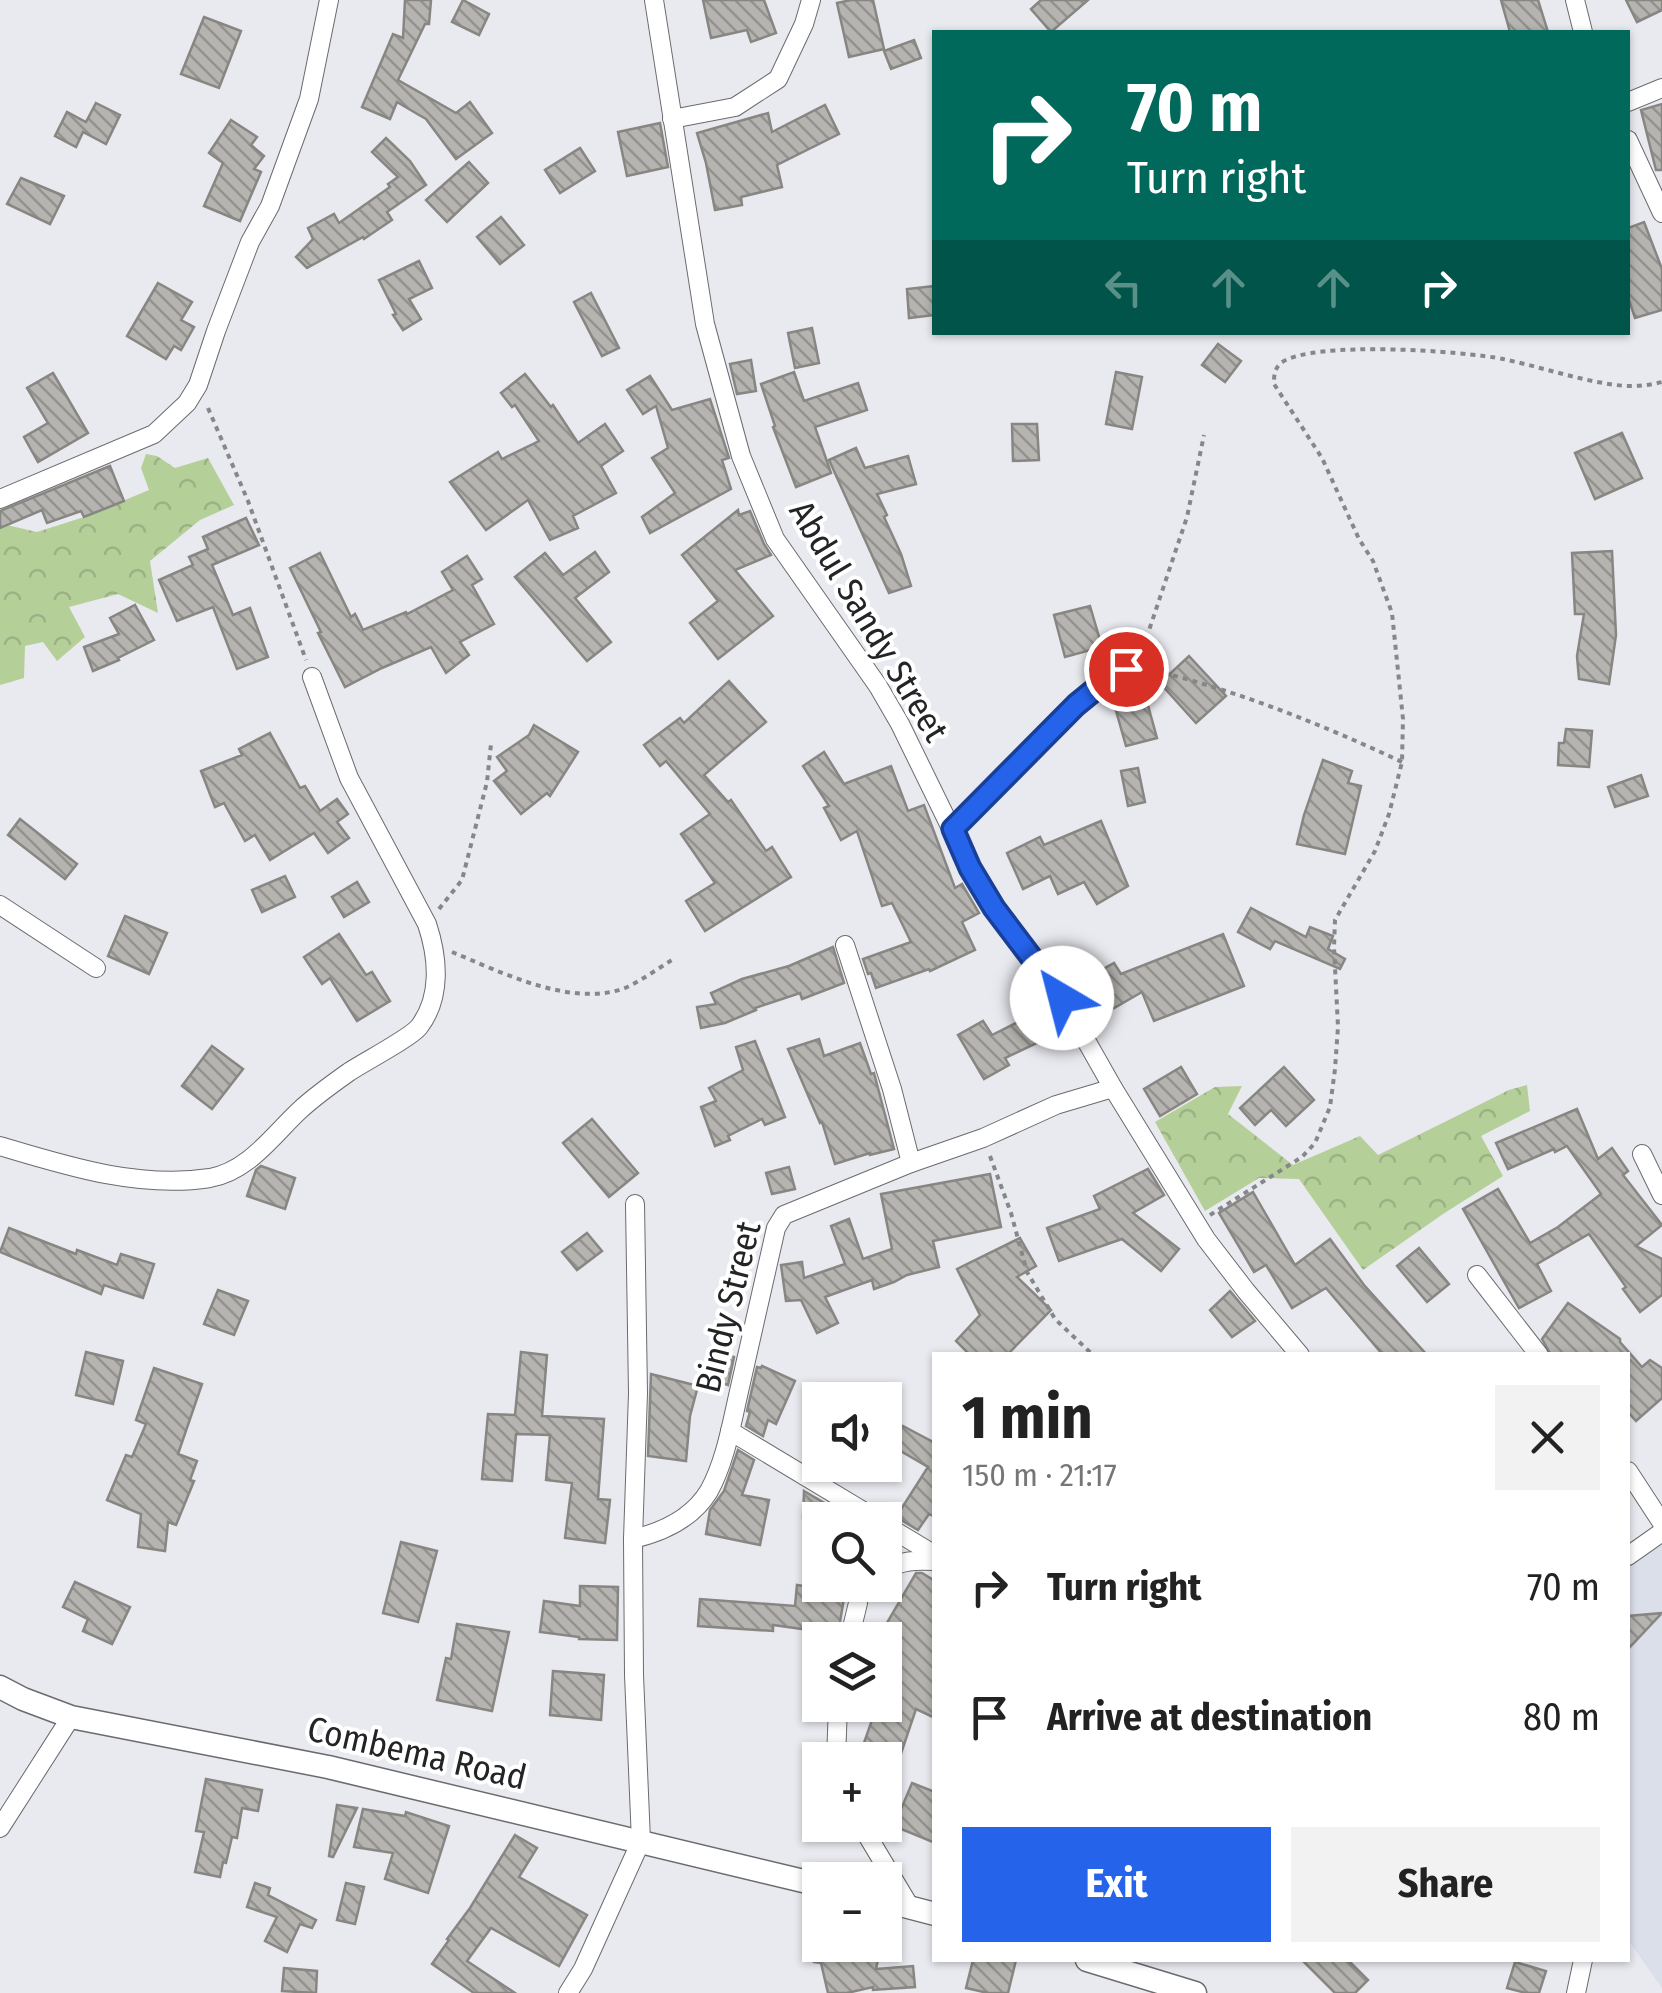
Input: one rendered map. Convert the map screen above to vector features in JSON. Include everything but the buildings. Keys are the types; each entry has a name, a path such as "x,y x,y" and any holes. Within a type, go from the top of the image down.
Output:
{"street":[{"path":"0,499 154,434 187,403 198,385 250,242 270,206 310,99 329,0"},
{"name":"Abdul Sandy Street","path":"654,0 704,324 736,440 775,539 878,686 994,908 1062,998 1112,1088 1197,1222 1246,1291 1297,1352"},
{"path":"672,119 735,107 778,79 811,0"},
{"path":"1575,0 1582,29"},
{"path":"1630,101 1662,88"},
{"path":"1630,144 1662,214"},
{"path":"953,829 1076,705 1126,669"},
{"path":"0,1146 116,1177 213,1178 239,1168 302,1108 344,1075 417,1030 430,1008 436,977 434,945 427,924 350,778 312,677"},
{"path":"0,905 96,968"},
{"path":"845,945 892,1089 911,1163"},
{"name":"Bindy Street","path":"633,1540 661,1532 683,1519 709,1490 730,1431 778,1221 784,1215 983,1138 1056,1105 1112,1088"},
{"path":"1642,1154 1662,1195"},
{"name":"Bindy Street","path":"636,1204 634,1675 641,1840"},
{"path":"1477,1275 1538,1352"},
{"path":"730,1431 839,1502"},
{"path":"1630,1473 1662,1523"},
{"path":"1630,1555 1662,1532"},
{"path":"902,1536 932,1556"},
{"path":"902,1564 932,1558"},
{"name":"Combema Road","path":"0,1687 70,1717 328,1768 802,1880"},
{"path":"0,1828 70,1717"},
{"path":"568,1993 641,1840"},
{"path":"871,1842 910,1907"},
{"path":"902,1905 932,1913"},
{"path":"1094,1962 1195,1993"},
{"path":"1576,1993 1583,1962"}],"path":[{"path":"1197,1222 1302,1157 1315,1142 1330,1108 1337,1042 1335,920 1375,852 1390,814 1402,762 1403,719 1392,613 1336,486 1274,384 1274,372 1282,362 1325,352 1412,350 1500,358 1621,386 1662,382"},
{"path":"198,385 255,519 312,677"},
{"path":"1204,435 1186,517 1137,666 1201,682 1348,737 1402,762"},
{"path":"427,924 462,880 486,782 490,744"},
{"path":"434,945 534,985 590,994 624,988 672,960"},
{"path":"983,1138 1011,1213 1027,1272 1055,1319 1090,1352"}],"shaded area":[{"path":"1662,1524 1662,1988 1630,1943 1630,1550"}],"green space":[{"path":"146,454 175,468 208,458 234,505 200,520 150,561 158,613 118,594 69,607 85,637 57,661 43,642 25,646 24,678 0,685 0,521 37,532 149,490 141,468"},
{"path":"1527,1085 1530,1111 1481,1136 1503,1176 1363,1270 1299,1179 1259,1178 1205,1211 1155,1122 1215,1087 1242,1086 1228,1114 1293,1165 1360,1136 1378,1155 1509,1090"}],"route":[{"path":"1062,998 994,908 953,829 1076,705 1126,669"}]}
